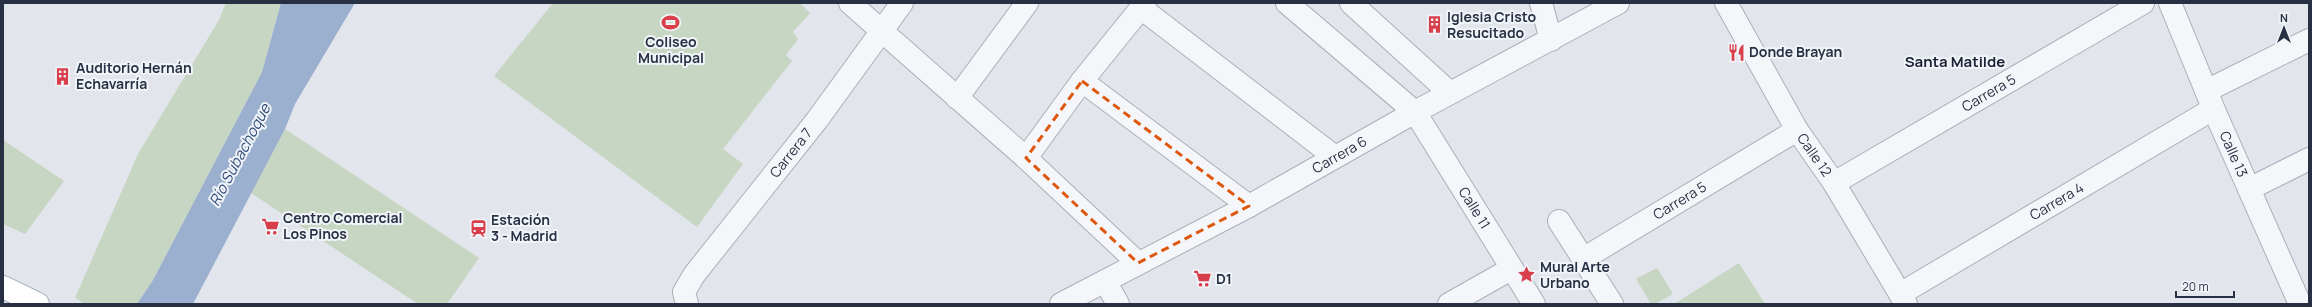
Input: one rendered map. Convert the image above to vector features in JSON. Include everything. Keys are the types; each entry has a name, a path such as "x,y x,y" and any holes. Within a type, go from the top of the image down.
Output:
{"main road":[{"path":"3,286 38,304"}],"street":[{"path":"850,3 1026,158 1138,263"},
{"name":"Carrera 7","path":"686,304 684,292 694,275 817,120 902,3"},
{"path":"957,98 1027,3"},
{"name":"Calle 11","path":"1287,3 1415,112 1534,304"},
{"path":"1351,3 1450,93"},
{"path":"1541,3 1551,40"},
{"name":"Carrera 6","path":"1061,304 1249,206 1415,112 1618,3"},
{"name":"Calle 12","path":"1726,3 1797,130 1834,183 1903,299"},
{"name":"Carrera 5","path":"1834,183 2143,3"},
{"name":"Calle 13","path":"2170,3 2210,100 2300,304"},
{"path":"1026,158 1082,81 1143,6 1335,157"},
{"name":"Carrera 4","path":"1903,299 2210,100 2309,40"},
{"path":"1082,81 1249,206"},
{"name":"Carrera 5","path":"1583,259 1797,130"},
{"path":"2249,189 2309,158"},
{"path":"1559,221 1612,304"},
{"path":"1449,304 1511,269"},
{"path":"1105,281 1118,304"}],"highlighted area":[{"path":"1082,81 1249,206 1138,263 1026,158"}],"green space":[{"path":"226,3 281,3 262,72 153,280 137,304 85,304 75,298 138,154 219,20"},
{"path":"553,3 800,3 810,13 793,32 798,39 786,55 792,61 723,149 743,164 697,227 494,76"},
{"path":"285,129 479,258 447,304 418,304 251,193"},
{"path":"3,140 64,181 25,234 3,224"},
{"path":"1739,263 1765,304 1674,304"},
{"path":"1657,268 1673,294 1655,304 1651,304 1636,279"}],"water":[{"name":"Río Subachoque","path":"281,3 355,3 295,104 285,129 193,304 137,304 153,280 262,72"}],"place":[{"name":"Coliseo Municipal","path":"671,22"},
{"name":"Iglesia Cristo Resucitado","path":"1434,25"},
{"name":"Donde Brayan","path":"1736,52"},
{"name":"Auditorio Hernán Echavarría","path":"63,76"},
{"name":"Centro Comercial Los Pinos","path":"270,226"},
{"name":"Estación 3 - Madrid","path":"478,228"},
{"name":"Mural Arte Urbano","path":"1527,275"},
{"name":"D1","path":"1203,279"}],"district":[{"name":"Santa Matilde","path":"1955,62"}]}
